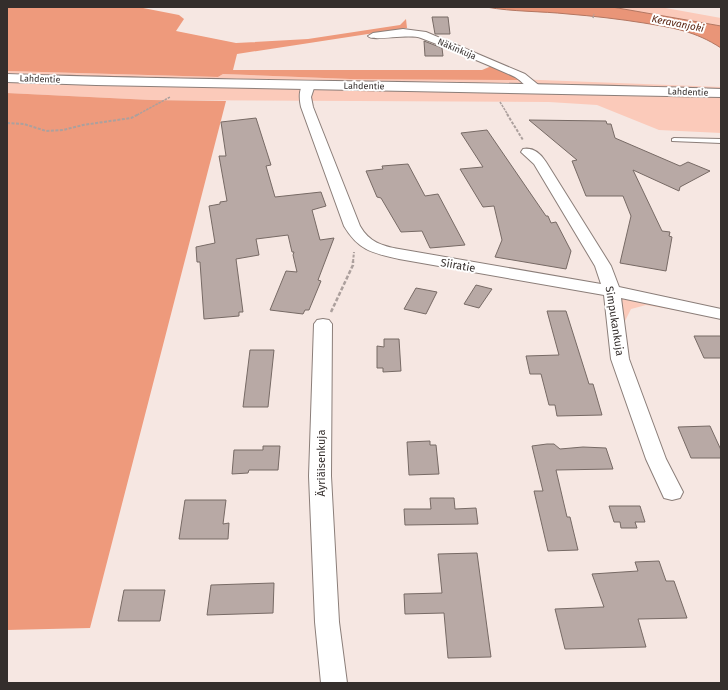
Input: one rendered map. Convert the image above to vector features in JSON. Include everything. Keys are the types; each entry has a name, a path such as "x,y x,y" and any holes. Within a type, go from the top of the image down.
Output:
{"main road":[{"name":"Lahdentie","path":"7,78 721,93"}],"street":[{"name":"Näkinkuja","path":"373,36 408,31 422,34 520,76 536,88"},
{"name":"Siiratie","path":"309,85 305,98 307,107 352,226 362,241 369,246 399,254 612,291 721,314"},
{"name":"Simpukankuja","path":"528,152 539,162 598,258 612,291 616,336 620,359 656,459 672,492"},
{"name":"Äyriäisenkuja","path":"323,324 320,476 327,622 334,683"}],"lane":[{"path":"674,140 721,141"}],"path":[{"path":"593,18 594,14"},
{"path":"7,123 24,124 46,131 63,130 83,125 131,118 170,96"},
{"path":"499,99 528,152"},
{"path":"323,324 330,314 353,265 354,250"}],"shaded area":[{"path":"7,7 138,7 179,15 184,19 176,31 236,43 308,39 400,25 406,19 407,28 237,54 233,70 482,70 494,65 526,80 350,79 223,74 218,77 7,71"},
{"path":"612,7 660,7 721,18 721,26"},
{"path":"7,71 218,77 223,74 350,79 486,78 721,87 721,133 659,130 597,105 549,102 151,100 7,93"},
{"path":"7,93 151,100 226,101 90,628 7,630"},
{"path":"612,291 721,318 646,305 631,309 621,329"}],"water":[{"name":"Keravanjoki","path":"486,7 612,7 721,26 721,48 693,34 655,25 625,20"}],"building":[{"path":"432,17 448,17 450,34 435,34"},
{"path":"424,41 442,48 443,56 425,56"},
{"path":"256,118 271,165 266,166 275,197 321,192 326,206 312,210 320,240 334,238 318,280 321,281 309,310 305,310 303,314 270,310 286,271 297,272 293,255 294,252 292,252 288,235 256,239 259,255 236,259 243,312 239,312 239,316 204,319 200,262 197,262 196,247 215,243 209,206 227,201 219,156 226,156 221,122"},
{"path":"529,120 606,121 607,124 611,124 615,138 680,166 688,162 710,171 680,187 679,191 633,170 662,231 670,232 669,236 672,237 666,271 620,263 631,216 623,196 586,196 572,161 577,160"},
{"path":"487,130 546,216 548,216 551,223 556,222 571,251 566,269 495,257 502,240 494,206 483,207 460,169 483,167 461,133"},
{"path":"408,164 425,196 438,194 465,245 430,248 422,231 401,232 381,198 377,197 366,171 383,169 382,166"},
{"path":"476,285 492,289 479,308 464,304"},
{"path":"416,288 437,292 426,314 404,309"},
{"path":"547,311 566,311 589,384 593,384 602,415 557,416 555,405 549,405 541,374 530,374 526,356 559,355"},
{"path":"694,336 721,336 721,358 704,358"},
{"path":"384,339 399,339 401,371 383,372 383,368 377,368 377,346 384,347"},
{"path":"250,350 274,350 268,407 243,407"},
{"path":"710,426 721,450 721,458 691,458 678,427"},
{"path":"430,441 430,445 436,445 439,474 409,475 407,442"},
{"path":"554,444 560,449 583,447 606,448 613,469 556,470 567,517 570,517 578,550 548,551 534,491 543,491 532,446"},
{"path":"263,446 280,446 278,470 249,470 248,473 232,474 234,450 263,450"},
{"path":"430,498 454,498 455,509 476,508 478,524 405,525 404,509 431,509"},
{"path":"185,500 226,500 223,524 229,523 228,539 179,539"},
{"path":"609,506 640,506 645,522 635,522 637,528 621,528 620,522 614,522"},
{"path":"477,553 491,657 448,658 444,613 405,614 404,594 442,593 438,554"},
{"path":"659,561 666,581 674,581 687,618 638,619 646,647 565,649 555,609 604,607 592,574 638,571 635,562"},
{"path":"274,583 273,613 207,615 211,585"},
{"path":"124,590 165,590 160,621 118,621"}]}
